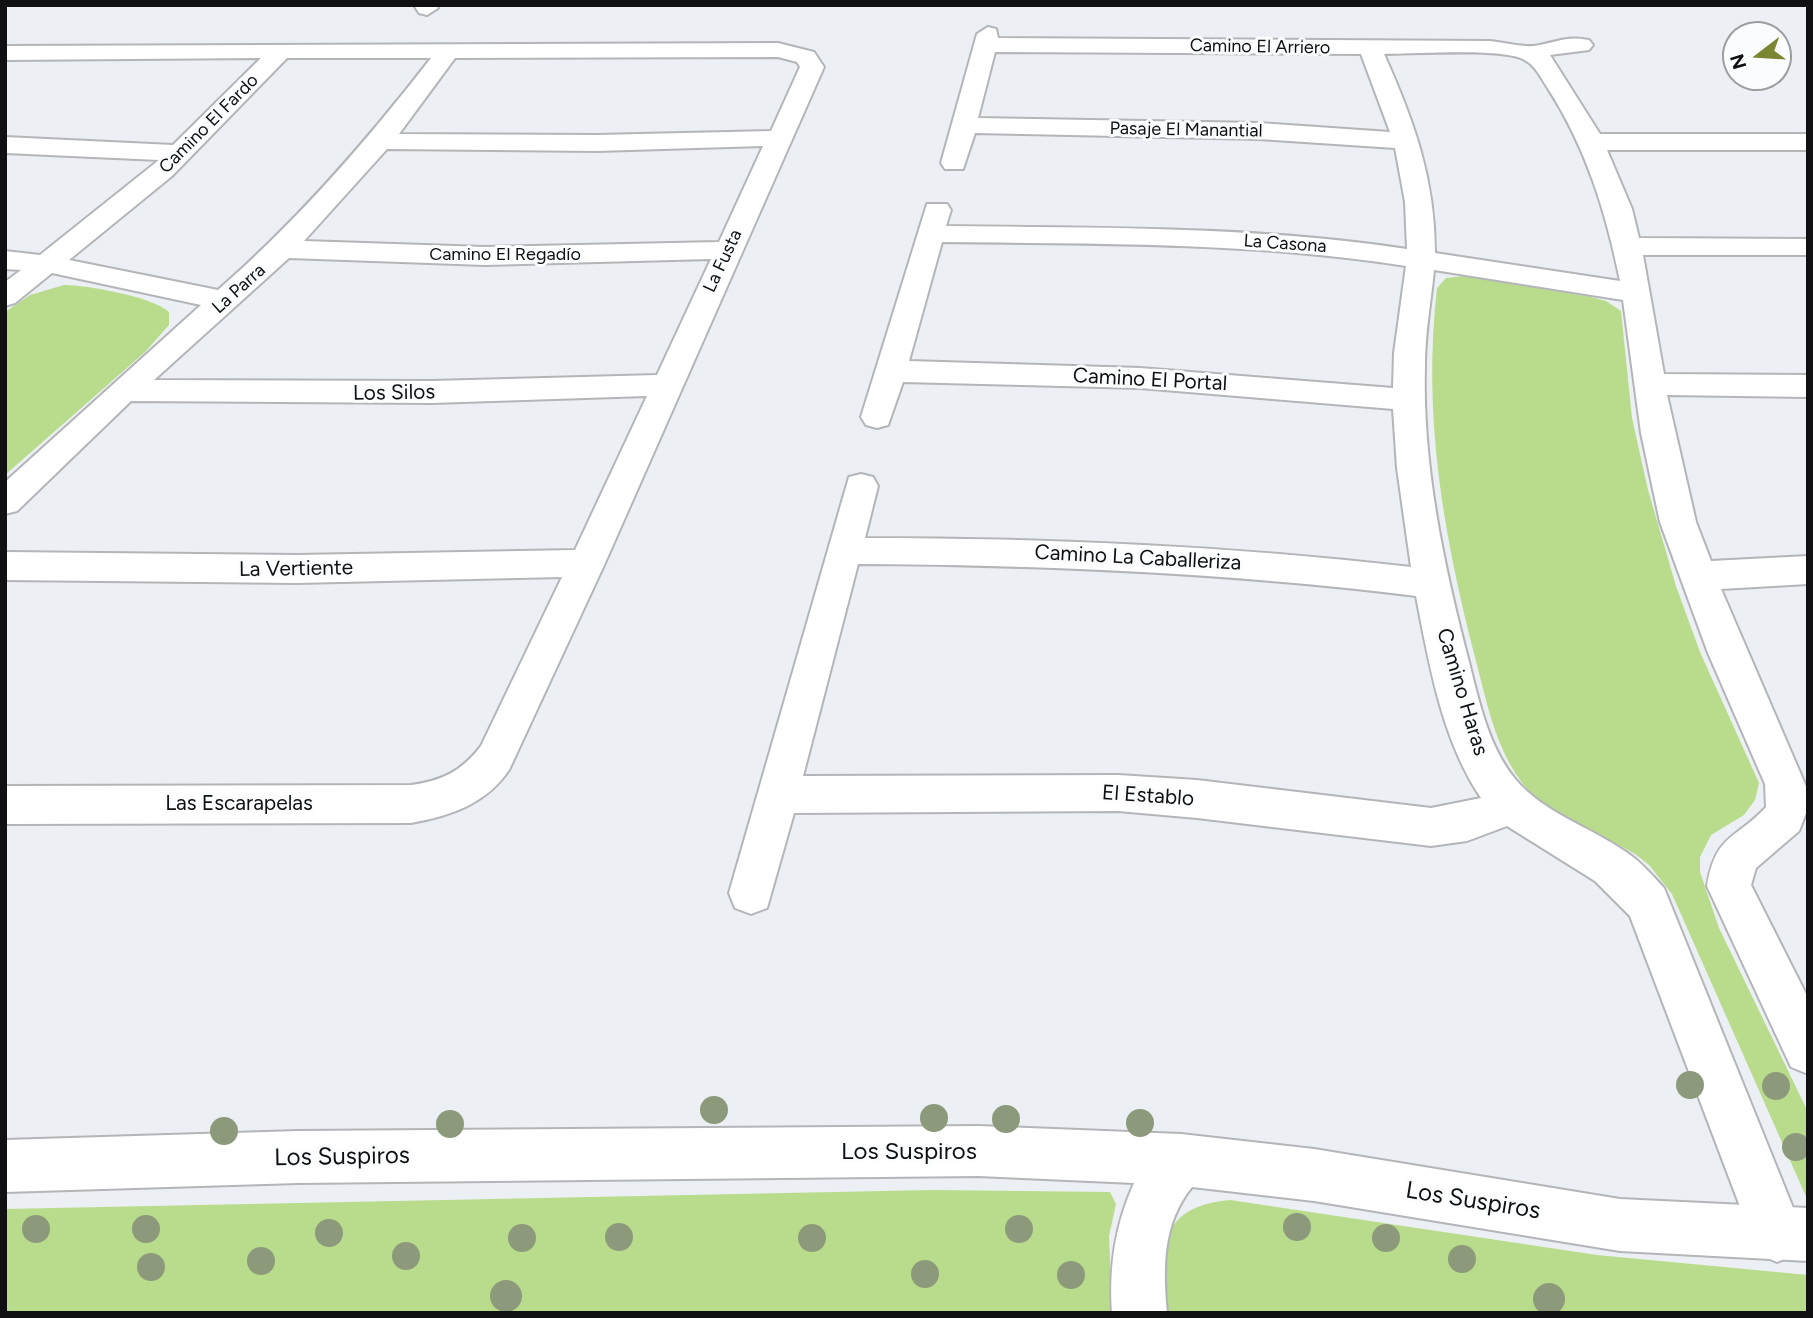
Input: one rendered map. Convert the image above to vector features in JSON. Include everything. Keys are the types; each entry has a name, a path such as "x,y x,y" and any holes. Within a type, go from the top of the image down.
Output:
{"street":[{"name":"Camino El Arriero","path":"964,125 987,40 1502,48 1533,54"},
{"path":"1581,45 1551,47 1533,54 1549,67 1591,142 1628,246 1663,465 1696,576 1727,653 1783,772 1798,813 1782,821 1734,859 1729,873 1729,886 1808,1050"},
{"name":"Camino Haras","path":"1370,48 1408,141 1416,181 1421,258 1411,336 1409,400 1415,480 1432,584 1469,729 1487,772 1513,805 1536,823 1614,868 1639,890 1648,903 1793,1235"},
{"name":"La Fusta","path":"447,52 761,50 800,54 812,67 587,563 495,758 470,788"},
{"name":"Camino El Fardo","path":"5,297 49,264 181,153 281,51"},
{"path":"5,53 447,52"},
{"name":"La Parra","path":"5,502 123,390 227,301 282,249 380,141 447,52"},
{"name":"Pasaje El Manantial","path":"964,125 1247,131 1408,141"},
{"path":"954,163 964,125"},
{"path":"380,141 597,143 779,138"},
{"path":"1591,142 1808,142"},
{"path":"5,145 181,153"},
{"name":"La Casona","path":"891,371 934,221 1352,249 1637,293"},
{"path":"1628,246 1808,247"},
{"name":"Camino El Regadío","path":"282,249 485,256 728,250"},
{"path":"5,260 49,264 227,301"},
{"path":"877,416 891,371"},
{"name":"Camino El Portal","path":"891,371 1140,378 1409,400"},
{"path":"1649,384 1808,386"},
{"name":"Los Silos","path":"123,390 432,393 666,385"},
{"path":"751,893 861,486"},
{"name":"Camino La Caballeriza","path":"844,551 1014,551 1155,556 1432,584"},
{"name":"La Vertiente","path":"5,566 297,569 587,563"},
{"path":"1696,576 1808,570"},
{"name":"Las Escarapelas","path":"5,804 411,804 435,801 470,788"},
{"name":"El Establo","path":"778,795 1118,793 1197,799 1431,827 1467,822 1513,805"},
{"name":"Los Suspiros","path":"5,1166 299,1157 964,1151 1181,1160 1314,1175 1620,1225 1793,1235"},
{"path":"1140,1313 1139,1241 1155,1192 1181,1160"}],"green space":[{"path":"1465,276 1591,297 1606,301 1621,311 1632,418 1648,490 1676,586 1700,652 1759,783 1755,800 1744,815 1711,835 1700,857 1700,872 1719,928 1808,1112 1808,1201 1672,894 1649,865 1635,854 1567,818 1534,796 1511,767 1496,733 1480,679 1454,569 1434,430 1432,383 1437,288 1446,278"},
{"path":"64,285 88,287 149,301 169,312 169,325 145,352 5,475 5,312 30,295"},
{"path":"933,1190 1110,1192 1116,1204 1109,1236 1112,1313 5,1313 5,1209"},
{"path":"1230,1200 1597,1255 1808,1275 1808,1313 1166,1313 1164,1252 1175,1223 1188,1212 1206,1204"}]}
